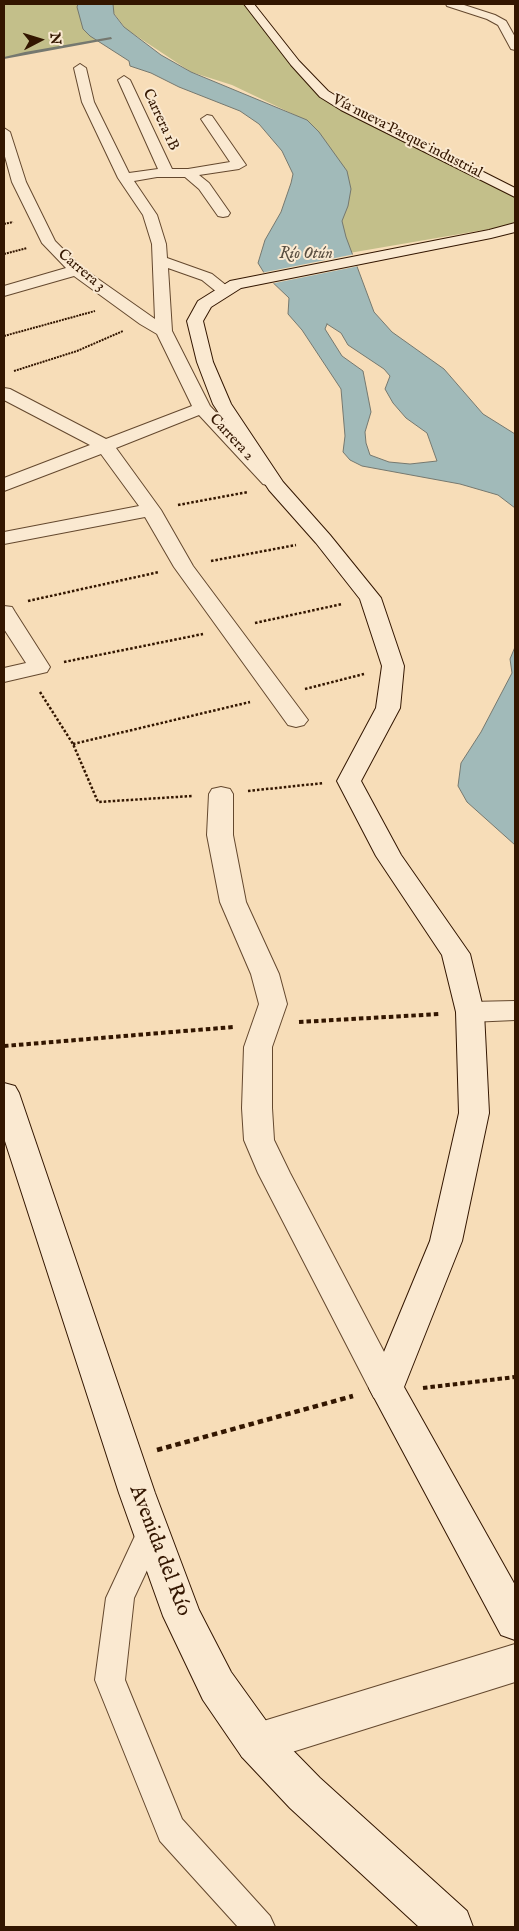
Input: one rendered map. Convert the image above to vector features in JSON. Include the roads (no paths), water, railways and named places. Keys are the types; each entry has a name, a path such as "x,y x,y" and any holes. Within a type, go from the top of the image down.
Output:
{"street":[{"name":"Vía nueva Parque industrial","path":"249,4 295,63 324,94 345,107 515,193"},
{"path":"451,4 492,17 502,23 515,47"},
{"name":"Carrera 2","path":"80,68 88,102 125,178 150,215 159,244 164,331 202,408 324,539 370,598 393,666 388,708 349,781 389,856 456,954 470,1012"},
{"name":"Carrera 1B","path":"124,80 128,100 167,173"},
{"path":"88,102 106,101"},
{"path":"125,178 167,173 188,174 239,164 206,120"},
{"name":"Carrera 3","path":"4,132 19,182 49,243 76,270 146,321 164,331"},
{"path":"188,174 204,186 223,213"},
{"path":"4,186 19,182"},
{"path":"276,486 222,404 212,382 200,348 195,321 198,312 204,304 230,287 491,234 515,227"},
{"path":"159,260 193,271 230,287"},
{"path":"4,290 76,270"},
{"path":"4,393 104,445 151,510 184,567 296,720"},
{"path":"9,479 202,408"},
{"path":"4,538 151,510"},
{"path":"4,612 39,667 4,675"},
{"path":"221,794 220,836 233,902 265,974 273,1004 258,1047 257,1108 259,1140 274,1173 387,1390 515,1622"},
{"path":"387,1390 446,1241 474,1113 470,1012 515,1010"},
{"name":"Avenida del Río","path":"4,1093 151,1532 182,1616 217,1686 257,1743 305,1793 451,1927"},
{"path":"257,1743 515,1663"}],"lane":[{"path":"151,1532 120,1598 110,1680 171,1830 259,1927"}],"water":[{"name":"Río Otún","path":"78,4 113,4 114,14 124,27 161,55 191,72 307,120 319,132 347,171 351,189 348,206 342,221 346,237 374,312 392,332 444,369 483,414 515,434 515,508 498,495 460,484 362,466 350,460 343,452 345,436 341,389 302,330 288,314 289,298 266,276 258,263 265,240 281,212 293,174 282,151 259,124 240,111 130,66 129,61 90,36 83,29 77,7","holes":["327,324 341,333 348,345 384,369 390,376 385,389 393,403 406,418 427,433 437,461 410,464 389,462 370,455 365,432 371,412 363,371 342,356 325,329"]},
{"path":"515,647 515,845 467,802 458,786 461,763 481,732 512,673 510,659"}],"waterway":[{"path":"4,58 111,38"}]}
